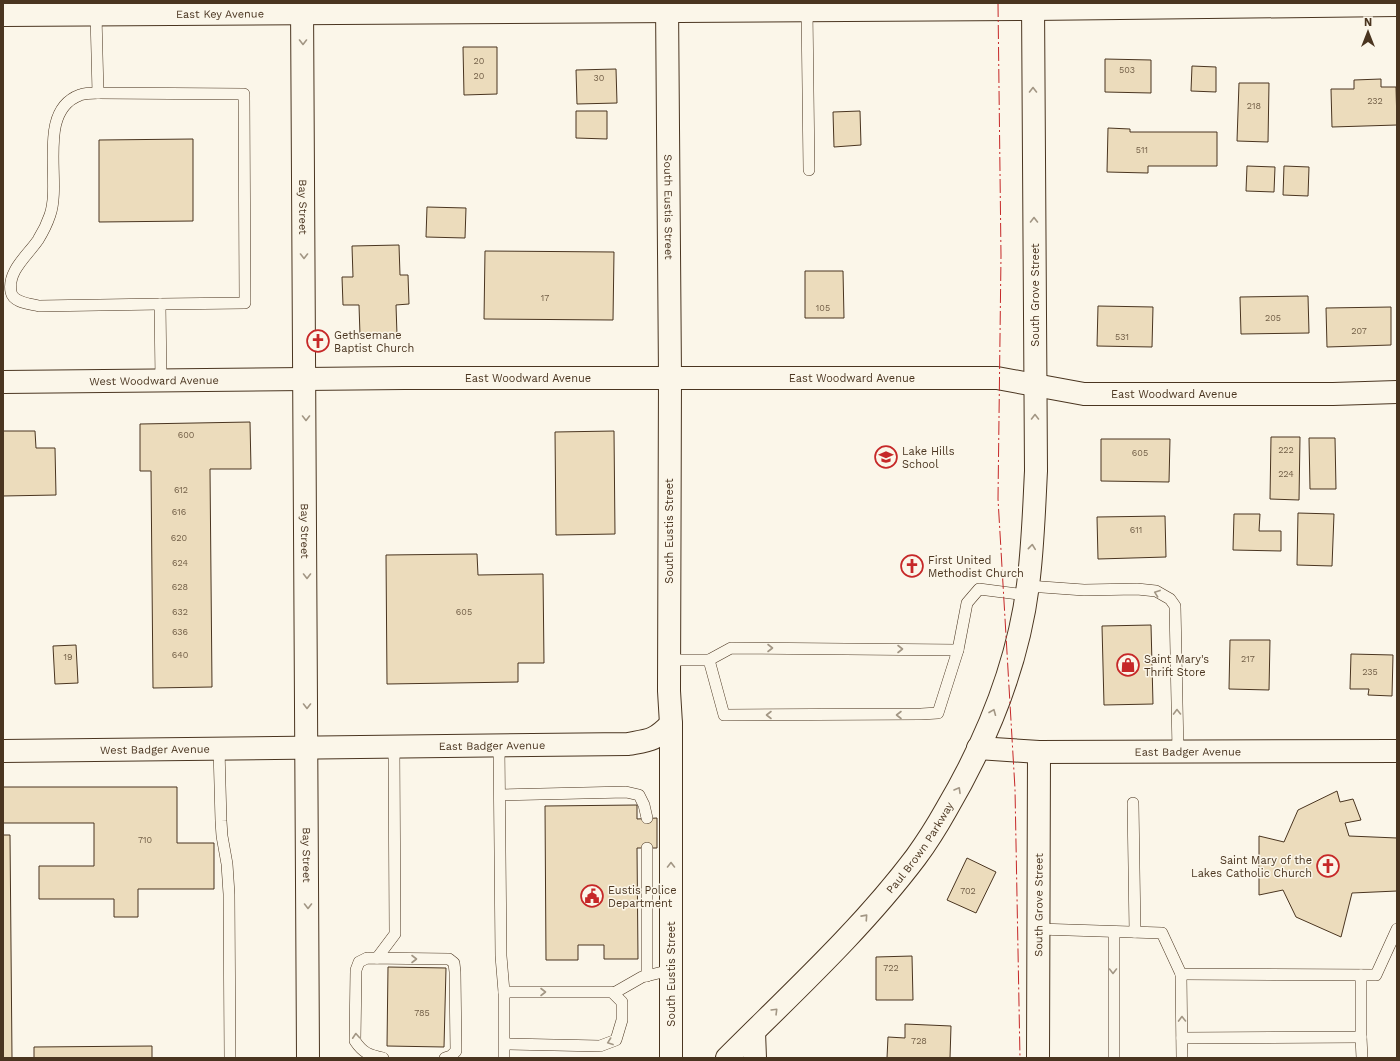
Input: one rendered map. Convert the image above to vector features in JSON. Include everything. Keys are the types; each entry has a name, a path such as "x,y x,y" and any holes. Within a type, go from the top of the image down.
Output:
{"street":[{"name":"East Key Avenue","path":"3,15 42,9 96,14 223,8 667,7 807,10 1033,6 1397,5"},
{"name":"South Grove Street","path":"1027,590 1034,533 1036,471 1033,6"},
{"name":"South Eustis Street","path":"667,7 670,378 669,660 671,724 671,1058"},
{"name":"Bay Street","path":"303,8 308,748 308,1058"},
{"name":"East Woodward Avenue","path":"305,379 997,378 1084,394 1333,394 1397,392"},
{"name":"West Woodward Avenue","path":"3,382 305,379"},
{"name":"Paul Brown Parkway","path":"727,1058 848,937 895,884 940,821 961,784 1003,689 1018,638 1027,590"},
{"name":"East Badger Avenue","path":"308,748 628,744 652,740 661,734 671,724"},
{"name":"West Badger Avenue","path":"3,751 308,748"},
{"name":"East Badger Avenue","path":"978,748 1039,752 1397,751"},
{"name":"South Grove Street","path":"1038,1058 1039,752"},
{"path":"754,1032 755,1058"}],"lane":[{"path":"807,10 809,170"},
{"path":"96,14 98,93"},
{"path":"98,93 244,94 245,303 39,306 22,302 12,296 10,290 14,273 18,265 38,240 50,214 53,196 54,140 57,117 70,100 80,95 98,93"},
{"path":"160,304 161,380"},
{"path":"709,660 724,715 938,713 958,650 967,603 979,589 1137,589 1156,591 1170,599 1175,606 1178,751"},
{"path":"669,660 709,660 731,648 958,650"},
{"path":"499,746 501,956 504,992 504,1058"},
{"path":"377,958 395,934 394,747"},
{"path":"219,749 220,821 227,864 229,894 230,1058"},
{"path":"500,795 626,792 639,795 644,805 647,818"},
{"path":"1133,803 1135,932"},
{"path":"647,848 647,976"},
{"path":"1038,929 1162,933 1181,974 1182,1058"},
{"path":"1181,974 1376,974 1397,929"},
{"path":"1114,932 1114,1058"},
{"path":"383,1058 373,1056 361,1050 355,1041 356,970 359,962 367,958 449,959 454,963 456,1051 451,1056 445,1058"},
{"path":"614,993 642,977 671,970"},
{"path":"1361,974 1362,1058"},
{"path":"504,992 612,992 622,1002 622,1020 616,1040 600,1046 505,1044"},
{"path":"1182,1038 1361,1037"}],"building":[{"path":"463,47 497,47 497,94 464,95"},
{"path":"1105,59 1151,60 1151,93 1105,92"},
{"path":"1192,66 1216,67 1216,92 1191,91"},
{"path":"616,69 617,103 577,104 576,70"},
{"path":"1381,79 1381,87 1396,87 1397,125 1332,127 1331,89 1354,89 1354,80"},
{"path":"1239,83 1269,83 1268,142 1237,141"},
{"path":"576,111 607,111 607,139 576,138"},
{"path":"860,111 861,145 834,147 833,112"},
{"path":"1108,128 1130,129 1130,132 1217,132 1217,166 1148,166 1148,173 1107,172"},
{"path":"193,139 193,221 99,222 99,140"},
{"path":"1247,166 1275,167 1274,192 1246,191"},
{"path":"1284,166 1309,167 1308,196 1283,195"},
{"path":"427,207 466,208 465,238 426,237"},
{"path":"399,245 400,275 408,275 409,304 396,305 397,335 360,335 359,305 343,305 342,277 353,277 352,246"},
{"path":"485,251 614,252 613,320 484,319"},
{"path":"805,271 843,271 844,318 805,318"},
{"path":"1308,296 1309,333 1241,334 1240,297"},
{"path":"1098,306 1153,307 1152,347 1097,346"},
{"path":"1391,307 1391,345 1327,347 1326,308"},
{"path":"250,422 251,469 210,469 212,687 153,688 151,471 140,471 140,424"},
{"path":"3,431 35,431 36,448 55,448 56,495 3,496"},
{"path":"614,431 615,534 556,535 555,432"},
{"path":"1271,437 1300,437 1299,500 1270,499"},
{"path":"1309,438 1335,438 1336,489 1310,489"},
{"path":"1101,439 1170,439 1169,482 1101,481"},
{"path":"1298,513 1334,514 1332,566 1297,565"},
{"path":"1234,514 1260,514 1259,531 1281,531 1281,551 1233,550"},
{"path":"1165,516 1166,557 1098,559 1097,517"},
{"path":"477,554 478,575 543,574 544,663 518,663 518,682 387,684 386,555"},
{"name":"Saint Mary's Thrift Store","path":"1151,625 1153,704 1104,705 1102,626"},
{"path":"1230,640 1270,640 1269,690 1229,689"},
{"path":"76,645 78,683 55,684 53,646"},
{"path":"1351,654 1393,655 1392,696 1368,695 1369,689 1350,689"},
{"path":"3,787 177,787 177,843 214,843 214,889 138,889 138,917 114,917 114,899 39,899 39,866 94,866 94,823 3,823"},
{"name":"Saint Mary of the Lakes Catholic Church","path":"1337,791 1340,802 1353,799 1361,820 1345,823 1349,836 1397,838 1397,891 1352,893 1341,937 1296,917 1283,890 1259,895 1259,836 1284,842 1298,810"},
{"name":"Eustis Police Department","path":"637,805 637,819 657,818 657,848 637,848 638,959 604,959 604,945 578,945 578,960 546,960 545,806"},
{"path":"3,835 10,835 12,1058 3,1058"},
{"path":"967,858 996,872 976,913 947,900"},
{"path":"912,956 913,1000 876,1000 876,957"},
{"path":"388,967 446,968 444,1047 387,1046"},
{"path":"905,1024 951,1026 950,1058 887,1058 888,1037 905,1038"},
{"path":"152,1046 152,1058 34,1058 34,1047"}],"power":[{"path":"998,3 1001,256 998,499 1015,789 1020,1058"}],"place":[{"name":"Gethsemane Baptist Church","path":"318,341"},
{"name":"Lake Hills School","path":"886,457"},
{"name":"First United Methodist Church","path":"912,566"},
{"name":"Saint Mary's Thrift Store","path":"1128,665"},
{"name":"Saint Mary of the Lakes Catholic Church","path":"1328,866"},
{"name":"Eustis Police Department","path":"592,896"}]}
